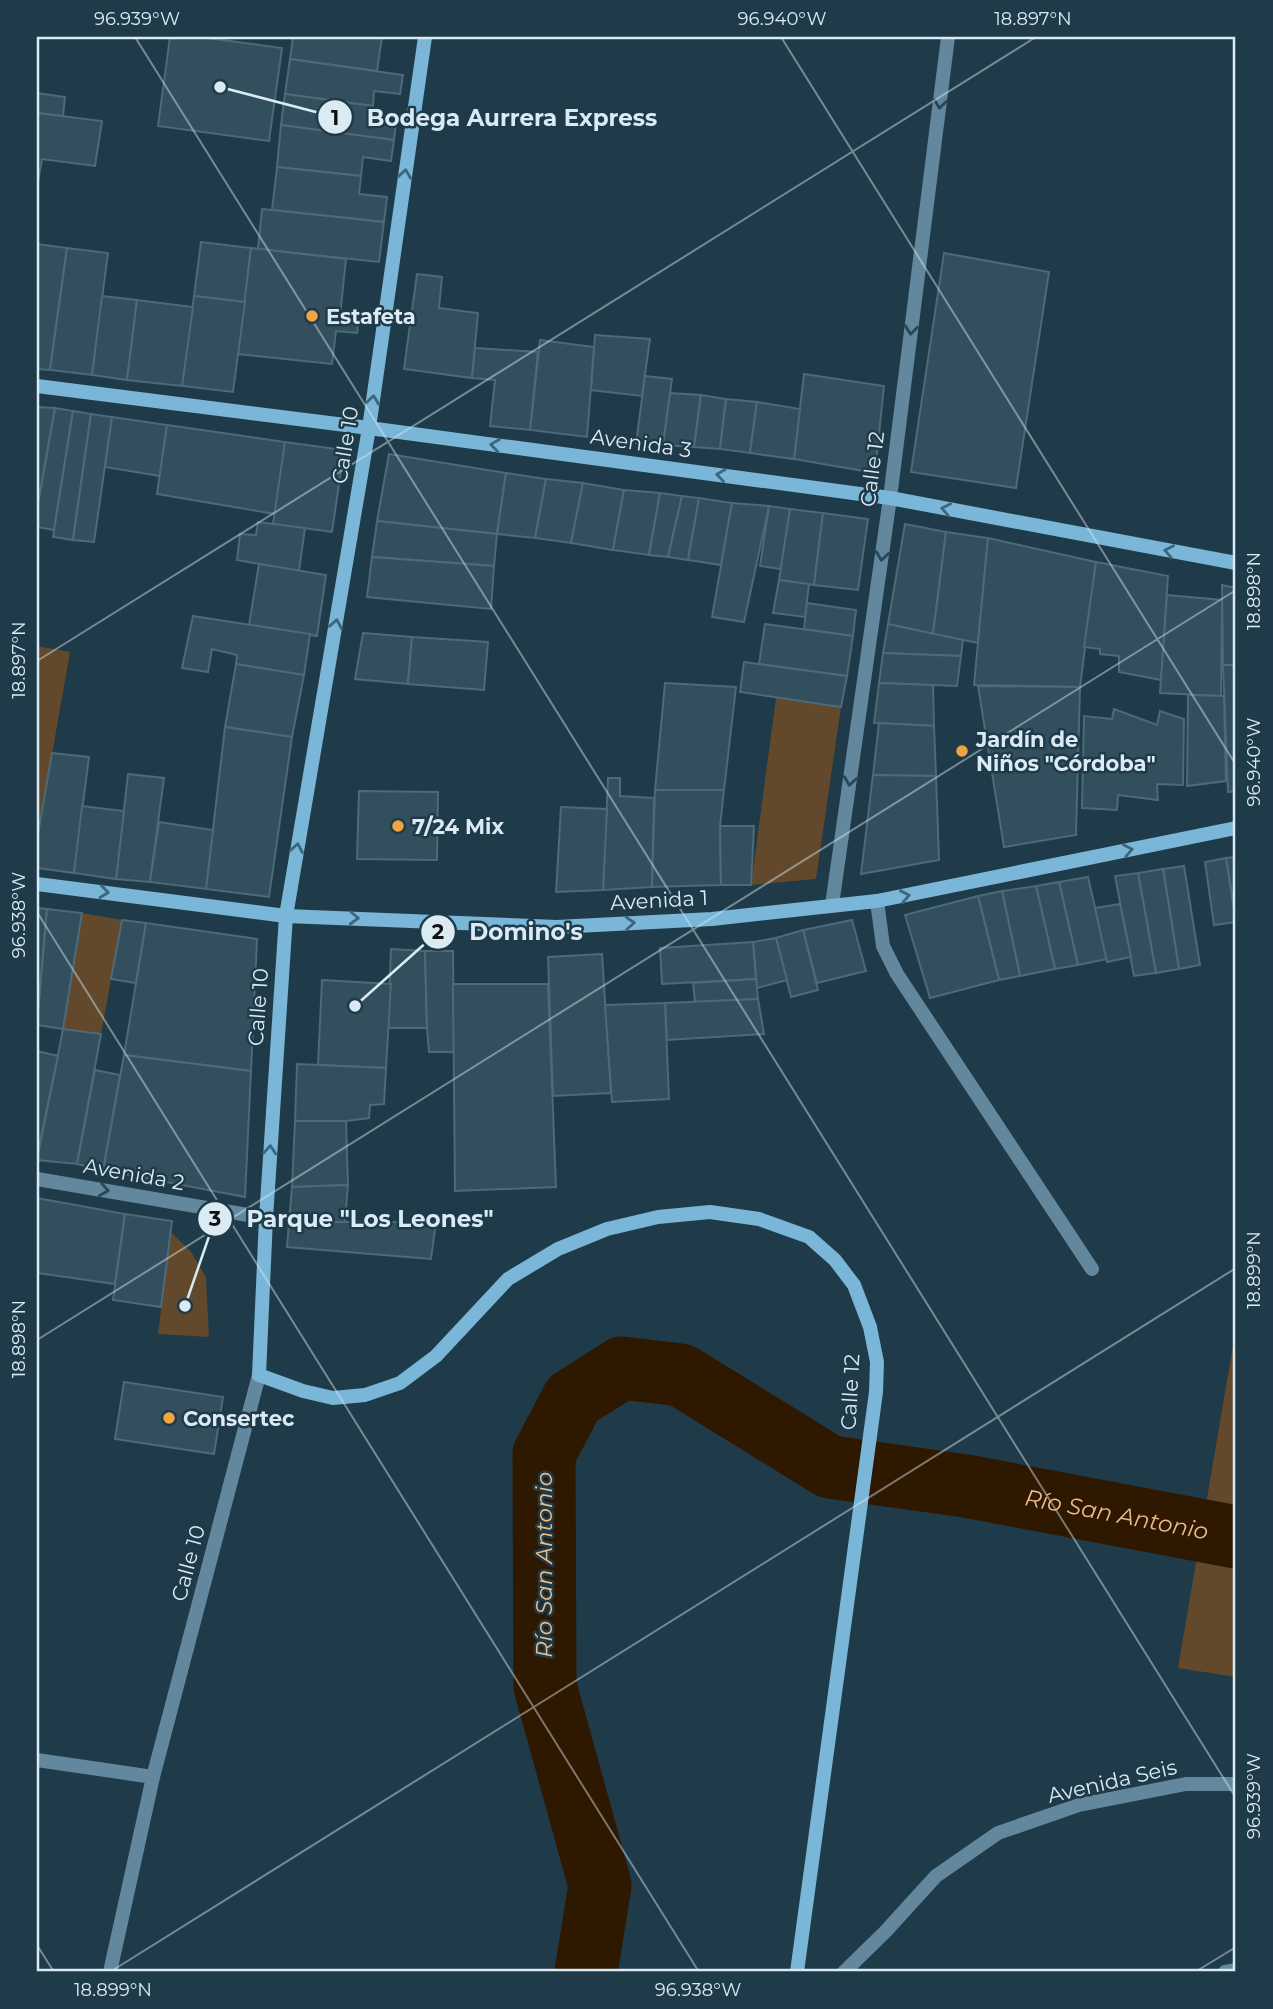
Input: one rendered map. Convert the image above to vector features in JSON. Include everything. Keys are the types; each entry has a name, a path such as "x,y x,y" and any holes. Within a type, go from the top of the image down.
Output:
{"main road":[{"name":"Calle 10","path":"259,1375 266,1218 286,916 369,428 425,37"},
{"name":"Avenida 3","path":"37,386 890,498 1236,563"},
{"name":"Avenida 1","path":"37,884 286,916 557,927 712,919 877,901 1236,828"},
{"name":"Calle 12","path":"259,1375 303,1391 333,1398 365,1395 400,1383 436,1356 508,1279 558,1249 607,1229 658,1216 710,1212 759,1219 809,1237 835,1260 853,1285 870,1327 877,1362 876,1392 797,1972"}],"street":[{"name":"Calle 12","path":"832,905 890,498 948,37"},
{"path":"877,901 883,946 897,974 1093,1269"},
{"name":"Avenida 2","path":"37,1179 266,1218"},
{"name":"Calle 10","path":"110,1972 153,1777 259,1375"},
{"path":"37,1760 153,1777"},
{"name":"Avenida Seis","path":"844,1972 936,1876 998,1833 1079,1805 1186,1784 1236,1784"},
{"path":"1225,1972 1236,1970"}],"shaded area":[{"path":"37,646 70,652 37,840"},
{"path":"776,698 841,707 816,879 751,885"},
{"path":"82,913 122,920 101,1034 63,1029"},
{"path":"171,1232 191,1252 206,1277 209,1337 158,1334"},
{"path":"1236,1328 1236,1677 1178,1668"}],"building":[{"path":"170,37 200,37 282,48 269,141 158,126"},
{"path":"293,37 382,37 377,71 290,59"},
{"path":"290,59 403,75 400,94 374,91 373,106 285,94"},
{"path":"37,93 65,97 63,116 37,113"},
{"path":"285,94 373,106 371,119 396,123 394,140 281,125"},
{"path":"37,113 102,121 95,166 42,159 37,188"},
{"path":"281,125 394,140 391,161 363,157 361,176 277,167"},
{"path":"277,167 361,176 359,194 387,197 384,222 272,210"},
{"path":"262,209 384,222 379,262 258,249"},
{"path":"201,242 251,248 245,302 194,296"},
{"path":"37,244 67,248 50,370 37,369"},
{"path":"67,248 108,253 92,375 50,370"},
{"path":"251,248 346,259 340,316 359,318 357,333 336,331 332,364 238,354"},
{"path":"944,253 1049,272 1016,488 911,472"},
{"path":"417,274 442,277 439,308 478,313 472,378 404,369"},
{"path":"102,296 137,300 127,380 92,375"},
{"path":"194,296 245,302 233,392 182,386"},
{"path":"137,300 193,307 182,386 127,380"},
{"path":"595,335 650,339 642,396 591,390"},
{"path":"540,340 594,347 587,437 530,430"},
{"path":"475,348 538,352 530,430 490,426 495,380 472,378"},
{"path":"804,374 884,386 875,473 794,459"},
{"path":"645,376 672,379 663,445 636,443"},
{"path":"670,393 701,395 694,447 663,445"},
{"path":"701,395 726,399 720,449 694,447"},
{"path":"726,399 757,402 750,453 720,449"},
{"path":"757,402 800,409 794,459 750,453"},
{"path":"37,407 55,408 37,510"},
{"path":"55,408 73,411 54,530 37,527 37,510"},
{"path":"73,411 91,414 73,540 53,537"},
{"path":"91,414 112,417 94,542 73,540"},
{"path":"112,417 167,425 160,476 105,467"},
{"path":"167,425 285,442 275,514 157,494"},
{"path":"285,442 344,450 332,532 273,524"},
{"path":"389,454 506,473 497,534 377,521"},
{"path":"506,473 546,479 535,538 497,534"},
{"path":"546,479 583,483 571,543 535,538"},
{"path":"583,483 624,490 613,550 571,543"},
{"path":"624,490 660,493 649,555 613,550"},
{"path":"660,493 682,496 668,557 649,555"},
{"path":"682,496 699,498 688,560 668,557"},
{"path":"699,498 732,503 721,565 688,560"},
{"path":"732,503 769,506 744,622 712,617"},
{"path":"769,506 790,509 781,569 760,566"},
{"path":"790,509 823,513 814,585 779,580"},
{"path":"823,513 868,519 858,590 814,585"},
{"path":"377,521 497,534 494,566 372,557"},
{"path":"258,522 305,528 299,571 237,560 240,534 256,535"},
{"path":"905,524 946,532 933,634 888,624"},
{"path":"946,532 988,538 978,643 933,634"},
{"path":"988,538 1096,562 1080,687 974,685"},
{"path":"372,557 494,566 491,609 367,597"},
{"path":"1096,562 1168,576 1161,680 1119,672 1119,656 1100,654 1100,649 1084,647"},
{"path":"259,564 326,575 317,636 249,625"},
{"path":"779,580 809,584 805,617 773,613"},
{"path":"1222,585 1236,588 1236,665 1223,665"},
{"path":"1167,595 1222,600 1221,696 1160,693"},
{"path":"807,603 856,610 853,636 804,629"},
{"path":"193,616 310,634 304,675 236,664 237,655 212,649 208,672 182,668"},
{"path":"765,624 853,636 847,676 759,664"},
{"path":"888,624 963,640 961,656 883,653"},
{"path":"363,633 412,637 408,684 355,679"},
{"path":"412,637 488,642 484,690 408,684"},
{"path":"883,653 961,656 957,686 879,683"},
{"path":"744,662 847,676 841,707 740,692"},
{"path":"236,664 304,675 292,737 225,727"},
{"path":"1223,665 1236,665 1236,791 1228,792"},
{"path":"665,683 736,687 724,790 655,790"},
{"path":"879,683 933,685 934,726 874,723"},
{"path":"978,686 1080,687 1076,835 1004,847"},
{"path":"1188,695 1224,696 1226,781 1187,786"},
{"path":"1114,709 1157,725 1160,711 1184,719 1183,785 1157,784 1158,800 1118,795 1117,810 1082,808 1084,716 1112,719"},
{"path":"879,723 934,726 936,776 873,775"},
{"path":"225,727 292,737 269,897 206,889"},
{"path":"52,753 89,757 74,873 37,868 37,840"},
{"path":"128,774 164,778 150,882 116,879"},
{"path":"873,775 936,776 939,860 861,874"},
{"path":"608,778 620,778 620,796 654,798 652,887 603,890"},
{"path":"655,790 724,790 720,826 721,885 652,887"},
{"name":"7/24 Mix","path":"359,791 438,792 437,860 357,859"},
{"path":"82,806 124,811 116,879 74,873"},
{"path":"561,807 607,809 603,890 556,892"},
{"path":"159,822 213,830 206,889 150,882"},
{"path":"720,826 754,826 751,885 721,885"},
{"path":"1236,857 1236,919 1226,858"},
{"path":"1226,858 1236,922 1214,925 1205,862"},
{"path":"1184,866 1200,965 1179,969 1163,869"},
{"path":"1163,869 1179,969 1156,973 1138,873"},
{"path":"1138,873 1156,973 1134,976 1115,876"},
{"path":"1088,877 1107,959 1078,965 1059,882"},
{"path":"1059,882 1078,965 1055,969 1036,886"},
{"path":"1036,886 1055,969 1020,976 1002,891"},
{"path":"1002,891 1020,976 999,980 978,896"},
{"path":"978,896 999,980 930,998 905,915"},
{"path":"1120,904 1131,957 1107,962 1095,908"},
{"path":"37,908 47,909 37,1021"},
{"path":"47,909 82,913 63,1029 37,1025"},
{"path":"122,920 146,923 136,983 111,979"},
{"path":"852,920 866,971 817,983 803,930"},
{"path":"146,923 257,939 251,1071 124,1055"},
{"path":"803,930 818,990 791,997 776,938"},
{"path":"776,938 787,980 757,988 753,942"},
{"path":"753,942 756,979 662,984 660,948"},
{"path":"391,949 425,951 427,1028 388,1028"},
{"path":"425,951 453,951 454,1052 429,1052"},
{"path":"602,954 611,1093 553,1096 548,957"},
{"path":"756,979 758,999 695,1002 693,983"},
{"path":"322,980 391,984 386,1068 318,1065"},
{"path":"453,984 548,984 556,1187 455,1191"},
{"path":"758,999 764,1034 667,1040 665,1003"},
{"path":"665,1003 669,1099 612,1102 605,1005"},
{"path":"63,1029 101,1034 77,1164 37,1160"},
{"path":"37,1051 58,1056 37,1156"},
{"path":"124,1055 251,1071 245,1197 103,1170"},
{"path":"297,1064 386,1068 384,1104 370,1105 369,1118 295,1121"},
{"path":"95,1070 120,1075 103,1170 77,1164"},
{"path":"295,1121 346,1121 348,1185 292,1187"},
{"path":"348,1185 345,1222 289,1222 292,1187"},
{"path":"37,1198 125,1214 115,1284 37,1273"},
{"path":"125,1214 172,1221 161,1307 113,1300"},
{"path":"289,1222 436,1222 431,1259 287,1247"},
{"name":"Consertec","path":"124,1382 223,1397 214,1454 115,1439"}],"waterway":[{"name":"Río San Antonio","path":"586,1972 600,1885 545,1686 544,1454 573,1399 622,1368 681,1375 830,1467 966,1486 1236,1537"}],"place":[{"name":"Bodega Aurrera Express","path":"220,87"},
{"name":"Estafeta","path":"312,316"},
{"name":"Jardín de Niños \"Córdoba\"","path":"962,751"},
{"name":"7/24 Mix","path":"398,826"},
{"name":"Domino's","path":"355,1006"},
{"name":"Parque \"Los Leones\"","path":"185,1306"},
{"name":"Consertec","path":"169,1418"}]}
